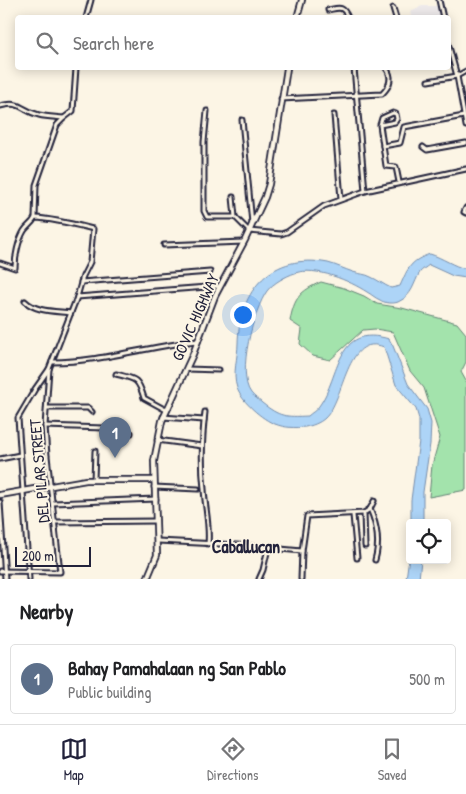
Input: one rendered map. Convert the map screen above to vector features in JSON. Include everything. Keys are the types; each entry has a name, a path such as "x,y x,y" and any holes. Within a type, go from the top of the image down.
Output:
{"main road":[{"path":"297,15 302,0"},
{"name":"GOVIC HIGHWAY","path":"147,579 157,555 154,461 163,417 186,369 215,296 244,242 269,184 287,70"},
{"path":"0,495 94,480 154,480"}],"street":[{"path":"87,15 91,0"},
{"path":"439,0 442,15"},
{"path":"328,10 341,8 345,10 347,15"},
{"path":"393,8 395,15"},
{"path":"451,52 466,126"},
{"path":"0,263 15,268 15,260 24,231 34,218 36,185 56,125 73,111 76,70"},
{"path":"354,70 366,190"},
{"path":"281,99 382,94 387,89 390,81 388,70"},
{"path":"428,81 457,76 466,71"},
{"path":"0,106 10,103 17,104 38,115 64,118"},
{"path":"207,111 204,142 205,215 235,218 249,231 281,234 287,232 324,206 340,199 399,182 466,169"},
{"path":"380,125 395,122 397,119 396,114 393,112 382,118 380,125 386,166 396,167 399,182"},
{"path":"334,115 340,199"},
{"path":"383,146 400,143 404,127 464,116"},
{"path":"242,120 252,225"},
{"path":"423,147 426,150 466,143"},
{"path":"233,197 235,218"},
{"path":"466,208 464,212 466,213"},
{"path":"29,579 18,418 35,389 50,369 90,262 93,229 63,223 56,219 34,218"},
{"path":"164,245 244,242"},
{"path":"81,282 210,272"},
{"path":"77,297 221,286"},
{"path":"25,301 31,307 37,309 71,313"},
{"path":"52,362 81,361 198,341"},
{"name":"DEL PILAR STREET","path":"2,571 60,572 45,426 50,369"},
{"path":"186,369 219,370"},
{"path":"116,374 137,381 140,384 144,398 166,410"},
{"path":"47,408 88,408 92,412"},
{"path":"205,412 202,446 208,544"},
{"path":"163,417 204,420"},
{"path":"45,426 104,428 131,433"},
{"path":"157,440 202,446"},
{"path":"94,480 96,451"},
{"path":"0,459 20,454"},
{"path":"154,487 198,489"},
{"path":"53,503 156,499"},
{"path":"300,579 307,516 364,513 370,509 374,501"},
{"path":"0,502 2,571 5,579"},
{"path":"370,509 376,525 377,552 375,560"},
{"path":"364,513 366,546"},
{"path":"353,515 357,558"},
{"path":"55,522 157,520"},
{"path":"158,541 302,551"},
{"path":"259,579 268,548"}],"shaded area":[{"path":"422,6 438,6 441,15 411,15 410,11"}],"green space":[{"path":"321,282 344,288 364,296 377,304 402,308 457,323 466,334 466,362 461,372 466,381 466,490 429,497 432,465 440,437 424,388 410,371 393,332 375,329 363,330 330,360 313,356 300,344 302,329 290,321 294,306 303,292"}],"water":[{"path":"430,254 466,269 466,278 453,276 429,265 420,272 407,296 398,302 391,303 382,301 342,279 313,271 295,273 276,283 267,291 252,326 248,342 245,372 251,393 268,408 278,414 288,416 308,416 318,407 326,394 342,355 349,345 358,338 371,336 389,339 408,384 427,409 431,423 423,492 423,519 411,519 411,500 419,441 419,419 416,409 396,385 384,347 371,345 362,349 354,358 348,370 332,409 321,421 305,427 279,425 270,422 259,414 239,393 235,371 240,324 245,307 252,291 262,279 275,270 290,263 308,261 328,263 369,276 391,288 400,286 410,266 418,259"},
{"path":"408,564 421,564 419,579 406,579"}],"place":[{"name":"Bahay Pamahalaan ng San Pablo","path":"115,458"}],"district":[{"name":"Caballucan","path":"246,546"}]}
